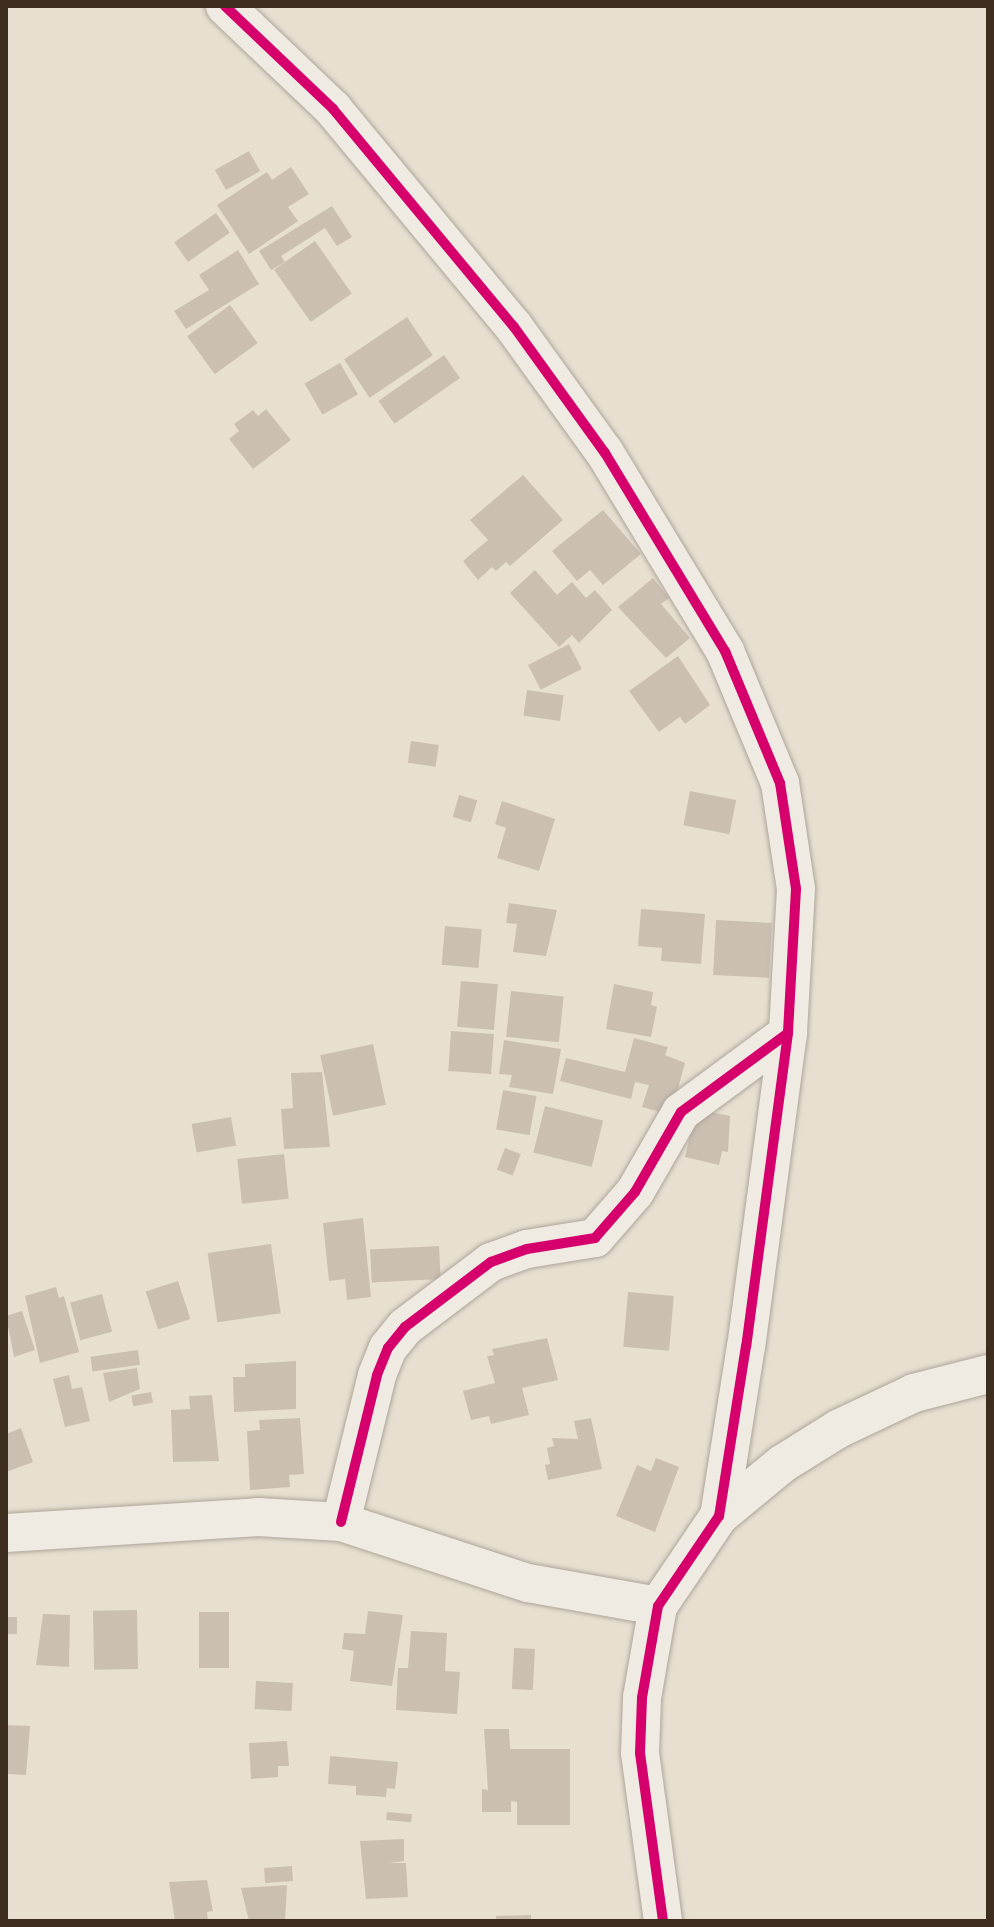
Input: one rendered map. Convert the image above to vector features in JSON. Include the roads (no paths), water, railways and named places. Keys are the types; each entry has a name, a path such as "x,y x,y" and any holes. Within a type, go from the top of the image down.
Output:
{"street":[{"path":"225,6 333,109 514,327 605,453 725,651 780,783 796,889 788,1033 719,1516"},
{"path":"341,1522 377,1375 388,1348 405,1327 491,1262 527,1249 595,1238 613,1223 635,1192 681,1112 788,1033"},
{"path":"663,1921 640,1753 642,1698 658,1606 719,1516 782,1464 838,1429 914,1393 988,1374"},
{"path":"6,1533 258,1517 341,1522 528,1583 658,1606"}]}
